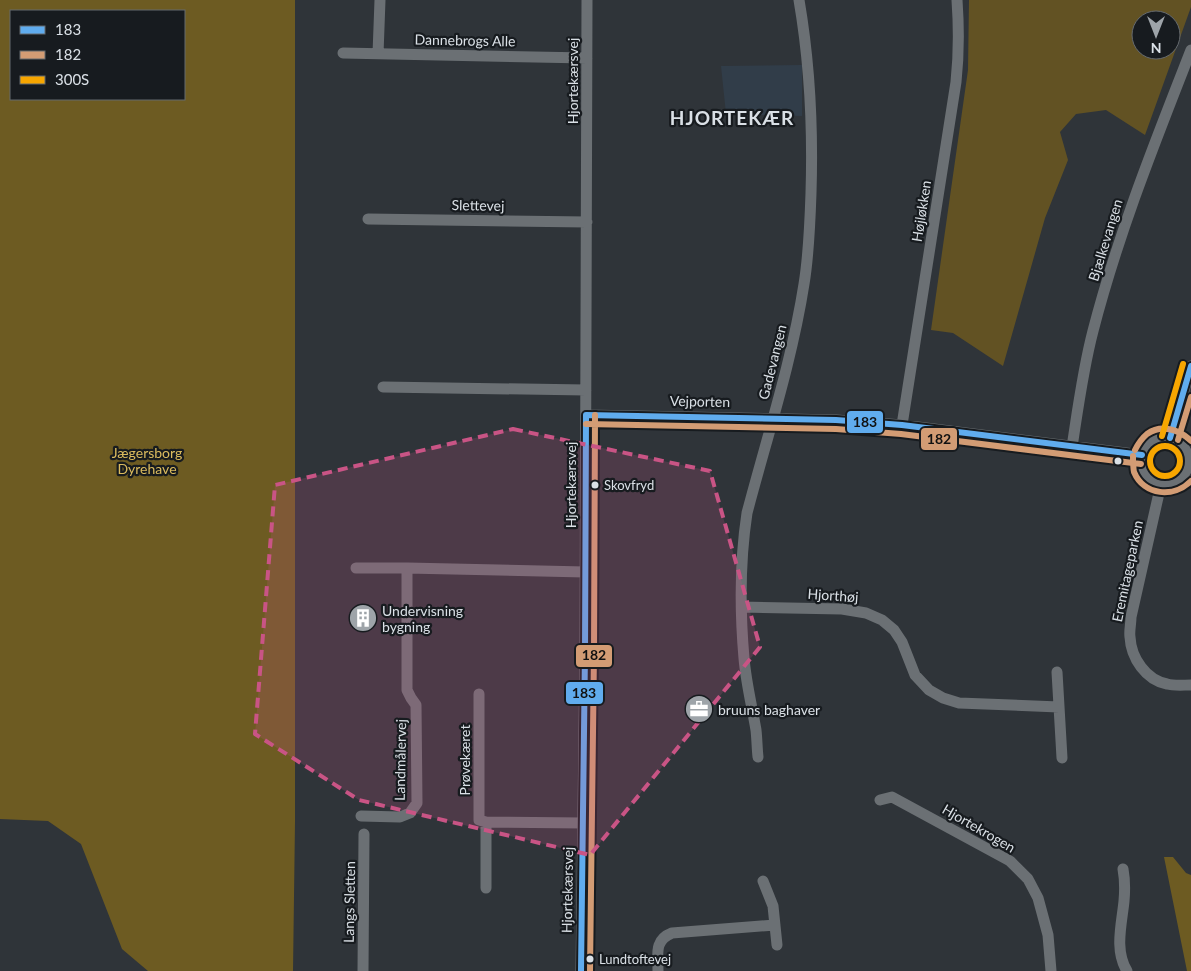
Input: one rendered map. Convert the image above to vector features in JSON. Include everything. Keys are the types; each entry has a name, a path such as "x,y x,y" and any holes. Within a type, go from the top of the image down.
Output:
{"street":[{"path":"378,54 380,0"},
{"name":"Hjortekærsvej","path":"581,971 586,415 587,0"},
{"name":"Gadevangen","path":"758,757 744,657 742,607 743,539 747,513 795,336 805,282 810,228 812,153 804,29 799,0"},
{"name":"Højløkken","path":"902,425 956,82 960,32 958,0"},
{"name":"Bjælkevangen","path":"1072,447 1082,381 1091,340 1115,256 1136,192 1191,50"},
{"name":"Dannebrogs Alle","path":"343,53 587,58"},
{"name":"Slettevej","path":"368,219 587,222"},
{"path":"1170,438 1191,366"},
{"path":"383,387 586,390"},
{"name":"Vejporten","path":"586,415 836,420 902,425 1142,455"},
{"path":"1170,438 1180,442 1186,448 1189,456 1189,469 1176,482 1160,484 1149,478 1145,473 1142,455 1145,448 1156,439 1170,438"},
{"name":"Eremitageparken","path":"1160,484 1132,617 1130,637 1133,655 1143,670 1154,680 1167,684 1191,685"},
{"path":"356,568 585,572"},
{"name":"Landmålervej","path":"360,816 400,817 410,813 417,803 416,705 407,690 406,568"},
{"name":"Hjorthøj","path":"742,607 842,609 866,613 882,620 894,630 902,642 915,675 929,690 943,698 959,702 1059,708"},
{"path":"1057,672 1062,758"},
{"name":"Prøvekæret","path":"479,694 479,820 486,822 486,888"},
{"name":"Hjortekrogen","path":"880,800 892,797 1010,862 1028,879 1038,898 1048,935 1051,971"},
{"path":"486,822 583,823"},
{"name":"Langs Sletten","path":"363,971 364,834"},
{"path":"1123,869 1125,880 1120,943 1123,966 1127,971"},
{"path":"763,881 773,906 777,945"},
{"path":"658,971 660,941 665,935 672,932 775,925"}],"highlighted area":[{"path":"513,429 710,471 760,647 590,855 359,800 255,734 275,485"}],"shaded area":[{"path":"969,0 1191,0 1191,7 1181,35 1181,10 1131,10 1131,60 1172,60 1145,135 1106,110 1076,114 1060,132 1068,160 1045,218 1003,366 953,333 931,330 968,70"},
{"path":"802,65 802,116 726,114 721,66"}],"green space":[{"name":"Jægersborg Dyrehave","path":"0,0 295,0 295,822 293,971 148,971 122,949 81,844 48,821 0,819"},
{"path":"1164,857 1173,857 1186,873 1191,875 1191,971 1187,971"}],"transit line":[{"name":"300S","path":"1162,436 1183,364"},
{"name":"183","path":"1170,438 1191,366"},
{"name":"182","path":"1178,440 1191,397"},
{"name":"183","path":"586,415 836,420 902,425 1142,455"},
{"name":"183","path":"581,971 586,415"},
{"name":"182","path":"590,971 595,415"},
{"name":"182","path":"586,424 836,429 901,434 1141,464"},
{"name":"182","path":"1135,450 1147,434 1158,429 1170,429 1181,433 1191,441"},
{"name":"300S","path":"1165,446 1171,447 1179,455 1180,461 1179,467 1171,475 1165,476 1159,475 1151,467 1150,461 1151,455 1159,447 1165,446"},
{"name":"182","path":"1133,456 1134,472 1139,480 1152,490 1168,492 1176,490 1191,481"}],"place":[{"name":"Skovfryd","path":"595,485"},
{"name":"Undervisning bygning","path":"363,618"},
{"name":"bruuns baghaver","path":"699,709"},
{"name":"Lundtoftevej","path":"590,959"}],"district":[{"name":"HJORTEKÆR","path":"732,117"}]}
